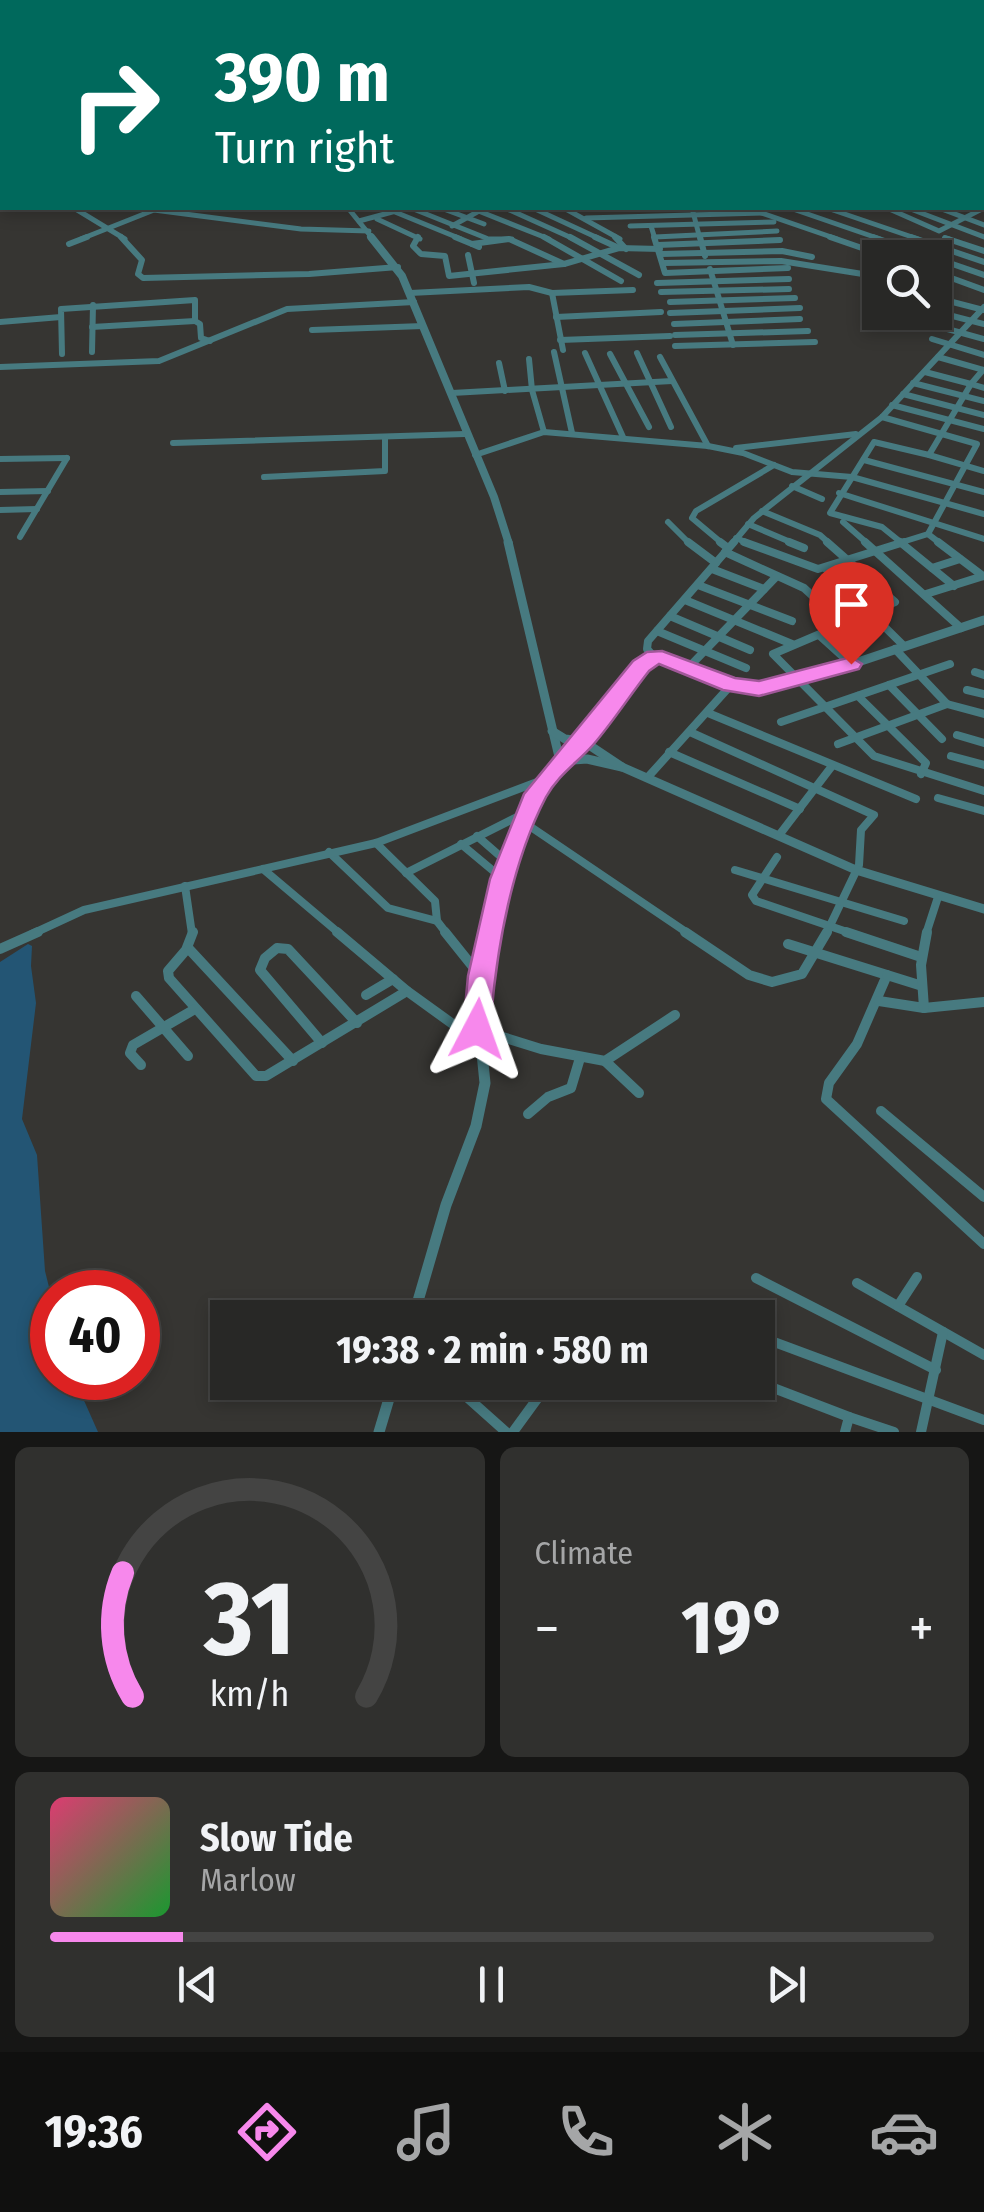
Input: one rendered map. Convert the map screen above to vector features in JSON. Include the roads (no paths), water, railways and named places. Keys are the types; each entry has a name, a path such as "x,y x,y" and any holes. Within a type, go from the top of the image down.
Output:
{"street":[{"path":"77,210 126,240 140,256 138,274 142,278 309,274 398,267"},
{"path":"68,244 154,210 301,229 369,231"},
{"path":"350,210 398,267 494,497 512,554 560,761"},
{"path":"359,221 402,210"},
{"path":"414,210 486,238 516,238 564,264"},
{"path":"446,210 484,224"},
{"path":"439,232 478,210"},
{"path":"481,210 547,238 621,281"},
{"path":"511,210 543,222 640,275"},
{"path":"536,210 622,249"},
{"path":"570,210 622,240 622,249"},
{"path":"628,210 637,250"},
{"path":"754,210 862,248"},
{"path":"630,226 775,220 786,210"},
{"path":"794,210 885,240"},
{"path":"833,210 984,262"},
{"path":"892,210 939,231 977,210"},
{"path":"913,210 984,237"},
{"path":"943,210 984,225"},
{"path":"586,218 693,211 762,212"},
{"path":"693,211 733,345"},
{"path":"395,212 476,246 486,238"},
{"path":"377,218 421,238 413,246 422,254 444,256 449,276 564,264 622,249 780,240"},
{"path":"775,220 782,250"},
{"path":"650,226 666,273 788,268"},
{"path":"655,236 777,231"},
{"path":"894,240 903,234"},
{"path":"945,238 984,250"},
{"path":"660,249 782,250 812,257"},
{"path":"468,255 474,284"},
{"path":"664,263 781,261 862,274"},
{"path":"952,264 984,276"},
{"path":"822,277 827,268"},
{"path":"838,283 844,270"},
{"path":"512,271 520,284"},
{"path":"973,285 984,276"},
{"path":"952,278 984,290"},
{"path":"657,283 789,279"},
{"path":"0,367 159,361 305,306 530,287 552,293 632,290"},
{"path":"661,292 788,289"},
{"path":"552,293 560,340 561,389 572,433"},
{"path":"670,302 795,298"},
{"path":"62,354 62,309 195,300 195,321"},
{"path":"952,302 984,309 980,323 938,357 882,417 748,524 646,645 654,657 731,684 759,688 800,680 984,620"},
{"path":"92,352 93,305"},
{"path":"670,313 800,308"},
{"path":"556,317 661,312"},
{"path":"952,316 980,323"},
{"path":"0,322 61,317"},
{"path":"674,324 800,320"},
{"path":"92,327 195,321 200,324 201,338 210,340"},
{"path":"312,330 422,326"},
{"path":"952,330 984,339"},
{"path":"560,340 808,331"},
{"path":"932,339 984,354"},
{"path":"675,346 814,342"},
{"path":"585,353 624,437"},
{"path":"637,353 671,427"},
{"path":"610,354 648,427"},
{"path":"660,357 708,446"},
{"path":"929,455 963,395 983,370 938,357"},
{"path":"529,359 532,390 544,432"},
{"path":"499,363 505,391"},
{"path":"925,372 984,388"},
{"path":"452,393 672,381"},
{"path":"914,384 984,401"},
{"path":"903,394 984,415"},
{"path":"892,405 984,429"},
{"path":"736,538 809,569 825,568 928,534 977,444 882,417"},
{"path":"688,444 700,431"},
{"path":"475,455 544,432 708,446 792,472 852,478 984,514"},
{"path":"173,443 465,434"},
{"path":"727,449 859,434"},
{"path":"264,477 383,472 388,468 385,437"},
{"path":"954,586 882,527 830,513 874,442 984,470"},
{"path":"0,459 67,458 20,537"},
{"path":"864,460 984,492"},
{"path":"774,465 692,518 726,550 804,588 829,611 858,602"},
{"path":"792,486 822,499"},
{"path":"0,492 48,491"},
{"path":"839,493 984,539"},
{"path":"0,510 37,509"},
{"path":"762,511 820,535 895,602 772,652 874,756 984,791"},
{"path":"668,522 714,566 764,590"},
{"path":"843,522 961,628"},
{"path":"748,524 804,548"},
{"path":"779,537 794,524"},
{"path":"926,594 983,576 928,534"},
{"path":"932,568 960,559"},
{"path":"825,568 900,647 947,704 984,714"},
{"path":"689,667 776,577"},
{"path":"698,586 792,621"},
{"path":"685,600 792,644"},
{"path":"670,616 750,650"},
{"path":"657,631 746,668"},
{"path":"818,635 851,664"},
{"path":"418,1300 446,1205 476,1126 485,1082 477,1029 481,976 508,863 544,779 583,741 641,666 654,657"},
{"path":"781,722 950,664"},
{"path":"648,777 731,684"},
{"path":"889,685 942,738"},
{"path":"967,690 984,694"},
{"path":"858,696 926,763 921,774"},
{"path":"838,744 947,704"},
{"path":"708,713 916,798"},
{"path":"552,731 572,741 583,741 622,767"},
{"path":"525,823 749,975 772,982 802,974 817,953 856,870 862,855 861,830 874,815 690,732"},
{"path":"958,736 984,743"},
{"path":"670,752 800,809"},
{"path":"951,756 984,765"},
{"path":"560,761 588,759 622,767 856,870 984,909"},
{"path":"780,834 832,766"},
{"path":"0,949 84,910 376,843 544,779"},
{"path":"938,798 984,810"},
{"path":"406,873 529,811"},
{"path":"477,836 508,863"},
{"path":"376,843 438,905 437,921"},
{"path":"461,844 503,879"},
{"path":"330,852 388,908 437,921 481,976"},
{"path":"776,857 752,896 756,902 922,957"},
{"path":"263,869 393,979 479,1044"},
{"path":"735,870 904,922"},
{"path":"185,886 194,924 189,949 168,971 169,978 256,1076 266,1076 408,991"},
{"path":"924,1008 919,985 922,957 938,896"},
{"path":"788,944 919,985"},
{"path":"322,1043 260,970 272,950 282,946 288,949 357,1023"},
{"path":"189,949 293,1060"},
{"path":"887,975 879,1001 854,1050 830,1077 826,1098 984,1244"},
{"path":"366,995 393,979"},
{"path":"136,996 188,1056"},
{"path":"879,1001 924,1008 984,1002"},
{"path":"142,1065 130,1049 195,1008"},
{"path":"477,1029 580,1058 605,1060 674,1015"},
{"path":"528,1114 548,1098 571,1088 580,1058"},
{"path":"605,1060 640,1093"},
{"path":"881,1111 984,1197"},
{"path":"898,1306 917,1277"},
{"path":"756,1278 936,1370"},
{"path":"857,1284 984,1355"},
{"path":"922,1432 943,1332"},
{"path":"775,1342 984,1420"},
{"path":"775,1389 894,1432"},
{"path":"380,1432 389,1400"},
{"path":"471,1400 509,1432 535,1400"},
{"path":"845,1432 849,1417"}],"water":[{"path":"28,944 32,946 36,1003 22,1119 37,1155 45,1270 30,1270 30,1400 84,1400 98,1432 0,1432 0,962"}]}
